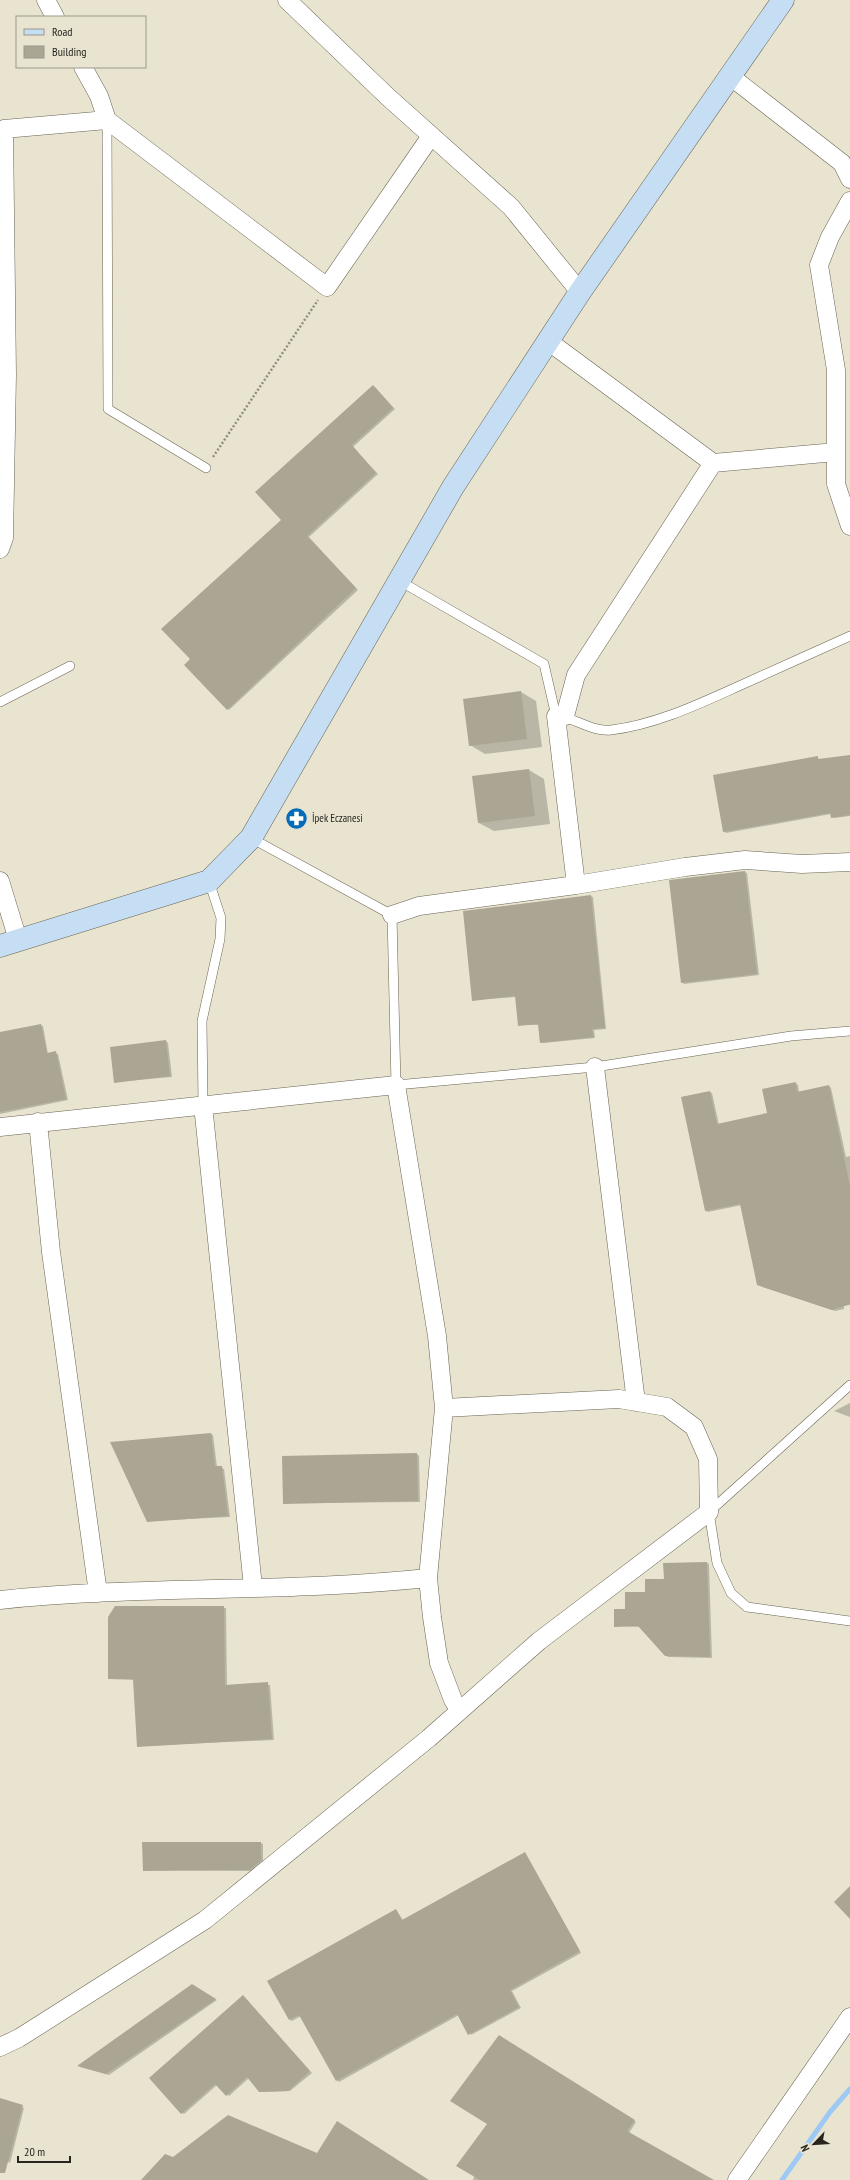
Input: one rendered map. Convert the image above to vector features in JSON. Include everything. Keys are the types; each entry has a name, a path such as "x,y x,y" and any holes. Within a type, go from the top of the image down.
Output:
{"street":[{"path":"46,0 54,16"},
{"path":"286,0 430,136 511,207 580,292"},
{"path":"0,881 9,943 210,881 251,838 398,580 453,487 580,292 783,0"},
{"path":"84,68 100,96 108,120 327,287 430,136"},
{"path":"730,76 842,163 850,179"},
{"path":"0,549 4,538 6,374 4,129 108,120"},
{"path":"850,201 830,237 819,265 836,370 836,484 850,526"},
{"path":"548,342 713,463 836,452"},
{"path":"576,885 561,716 576,675 713,463"},
{"path":"392,915 419,906 745,860 802,864 850,862"},
{"path":"595,1067 636,1402"},
{"path":"0,1127 396,1085 436,1336 444,1408 428,1578 439,1663 453,1700 460,1711"},
{"path":"204,1105 254,1587"},
{"path":"38,1122 51,1252 98,1593"},
{"path":"0,2047 19,2038 205,1920 460,1711 539,1641 709,1512 708,1459 694,1428 668,1407 619,1399 444,1408"},
{"path":"0,1600 98,1593 377,1583 428,1578"},
{"path":"737,2180 850,2017"}],"lane":[{"path":"108,120 108,409 206,468"},
{"path":"398,580 544,664 561,716 586,727 609,730 636,725 690,708 850,636"},
{"path":"0,702 70,666"},
{"path":"251,838 392,915 396,1085 595,1067 791,1036 850,1030"},
{"path":"204,1105 202,1021 220,939 221,918 210,881"},
{"path":"850,1386 709,1512 719,1569 731,1593 747,1607 850,1621"}],"path":[{"path":"206,468 327,287"}],"building":[{"path":"373,385 393,408 352,445 376,473 307,536 356,588 227,710 184,665 190,659 161,629 281,520 255,492"},
{"path":"521,691 527,739 469,746 463,699"},
{"path":"850,755 850,815 831,818 830,813 723,832 713,775 818,756 818,759"},
{"path":"529,769 535,816 478,823 472,776"},
{"path":"745,871 757,974 681,983 669,880"},
{"path":"591,895 605,1028 592,1029 594,1037 540,1043 538,1024 518,1026 515,996 472,1001 463,911"},
{"path":"41,1024 47,1053 56,1051 66,1099 0,1112 0,1032"},
{"path":"166,1040 170,1076 114,1083 110,1047"},
{"path":"796,1082 797,1092 829,1085 850,1186 850,1304 832,1310 757,1285 740,1204 705,1211 681,1097 710,1091 717,1124 767,1113 762,1089"},
{"path":"211,1433 215,1466 222,1466 228,1516 147,1522 110,1442"},
{"path":"417,1453 418,1501 283,1504 282,1456"},
{"path":"707,1562 710,1657 665,1656 638,1626 614,1627 614,1609 625,1609 625,1592 645,1592 645,1579 664,1579 663,1563"},
{"path":"115,1606 224,1606 225,1685 268,1682 272,1739 137,1747 133,1679 108,1679 108,1617"},
{"path":"142,1842 261,1842 261,1861 249,1870 143,1871"},
{"path":"525,1852 580,1951 510,1990 519,2007 468,2035 457,2014 336,2081 299,2015 289,2020 267,1981 396,1909 402,1920"},
{"path":"850,1886 850,1919 834,1902"},
{"path":"192,1984 216,1999 106,2074 77,2066"},
{"path":"243,1995 310,2071 288,2091 259,2092 247,2077 226,2096 215,2084 181,2114 149,2078"},
{"path":"499,2035 635,2120 627,2131 714,2180 480,2180 456,2166 487,2124 450,2101"},
{"path":"0,2098 23,2105 5,2173 0,2173"},
{"path":"228,2115 317,2153 337,2121 429,2180 141,2180 165,2154 173,2157"}],"waterway":[{"path":"782,2180 830,2112 850,2089"}],"place":[{"name":"İpek Eczanesi","path":"296,818"}]}
